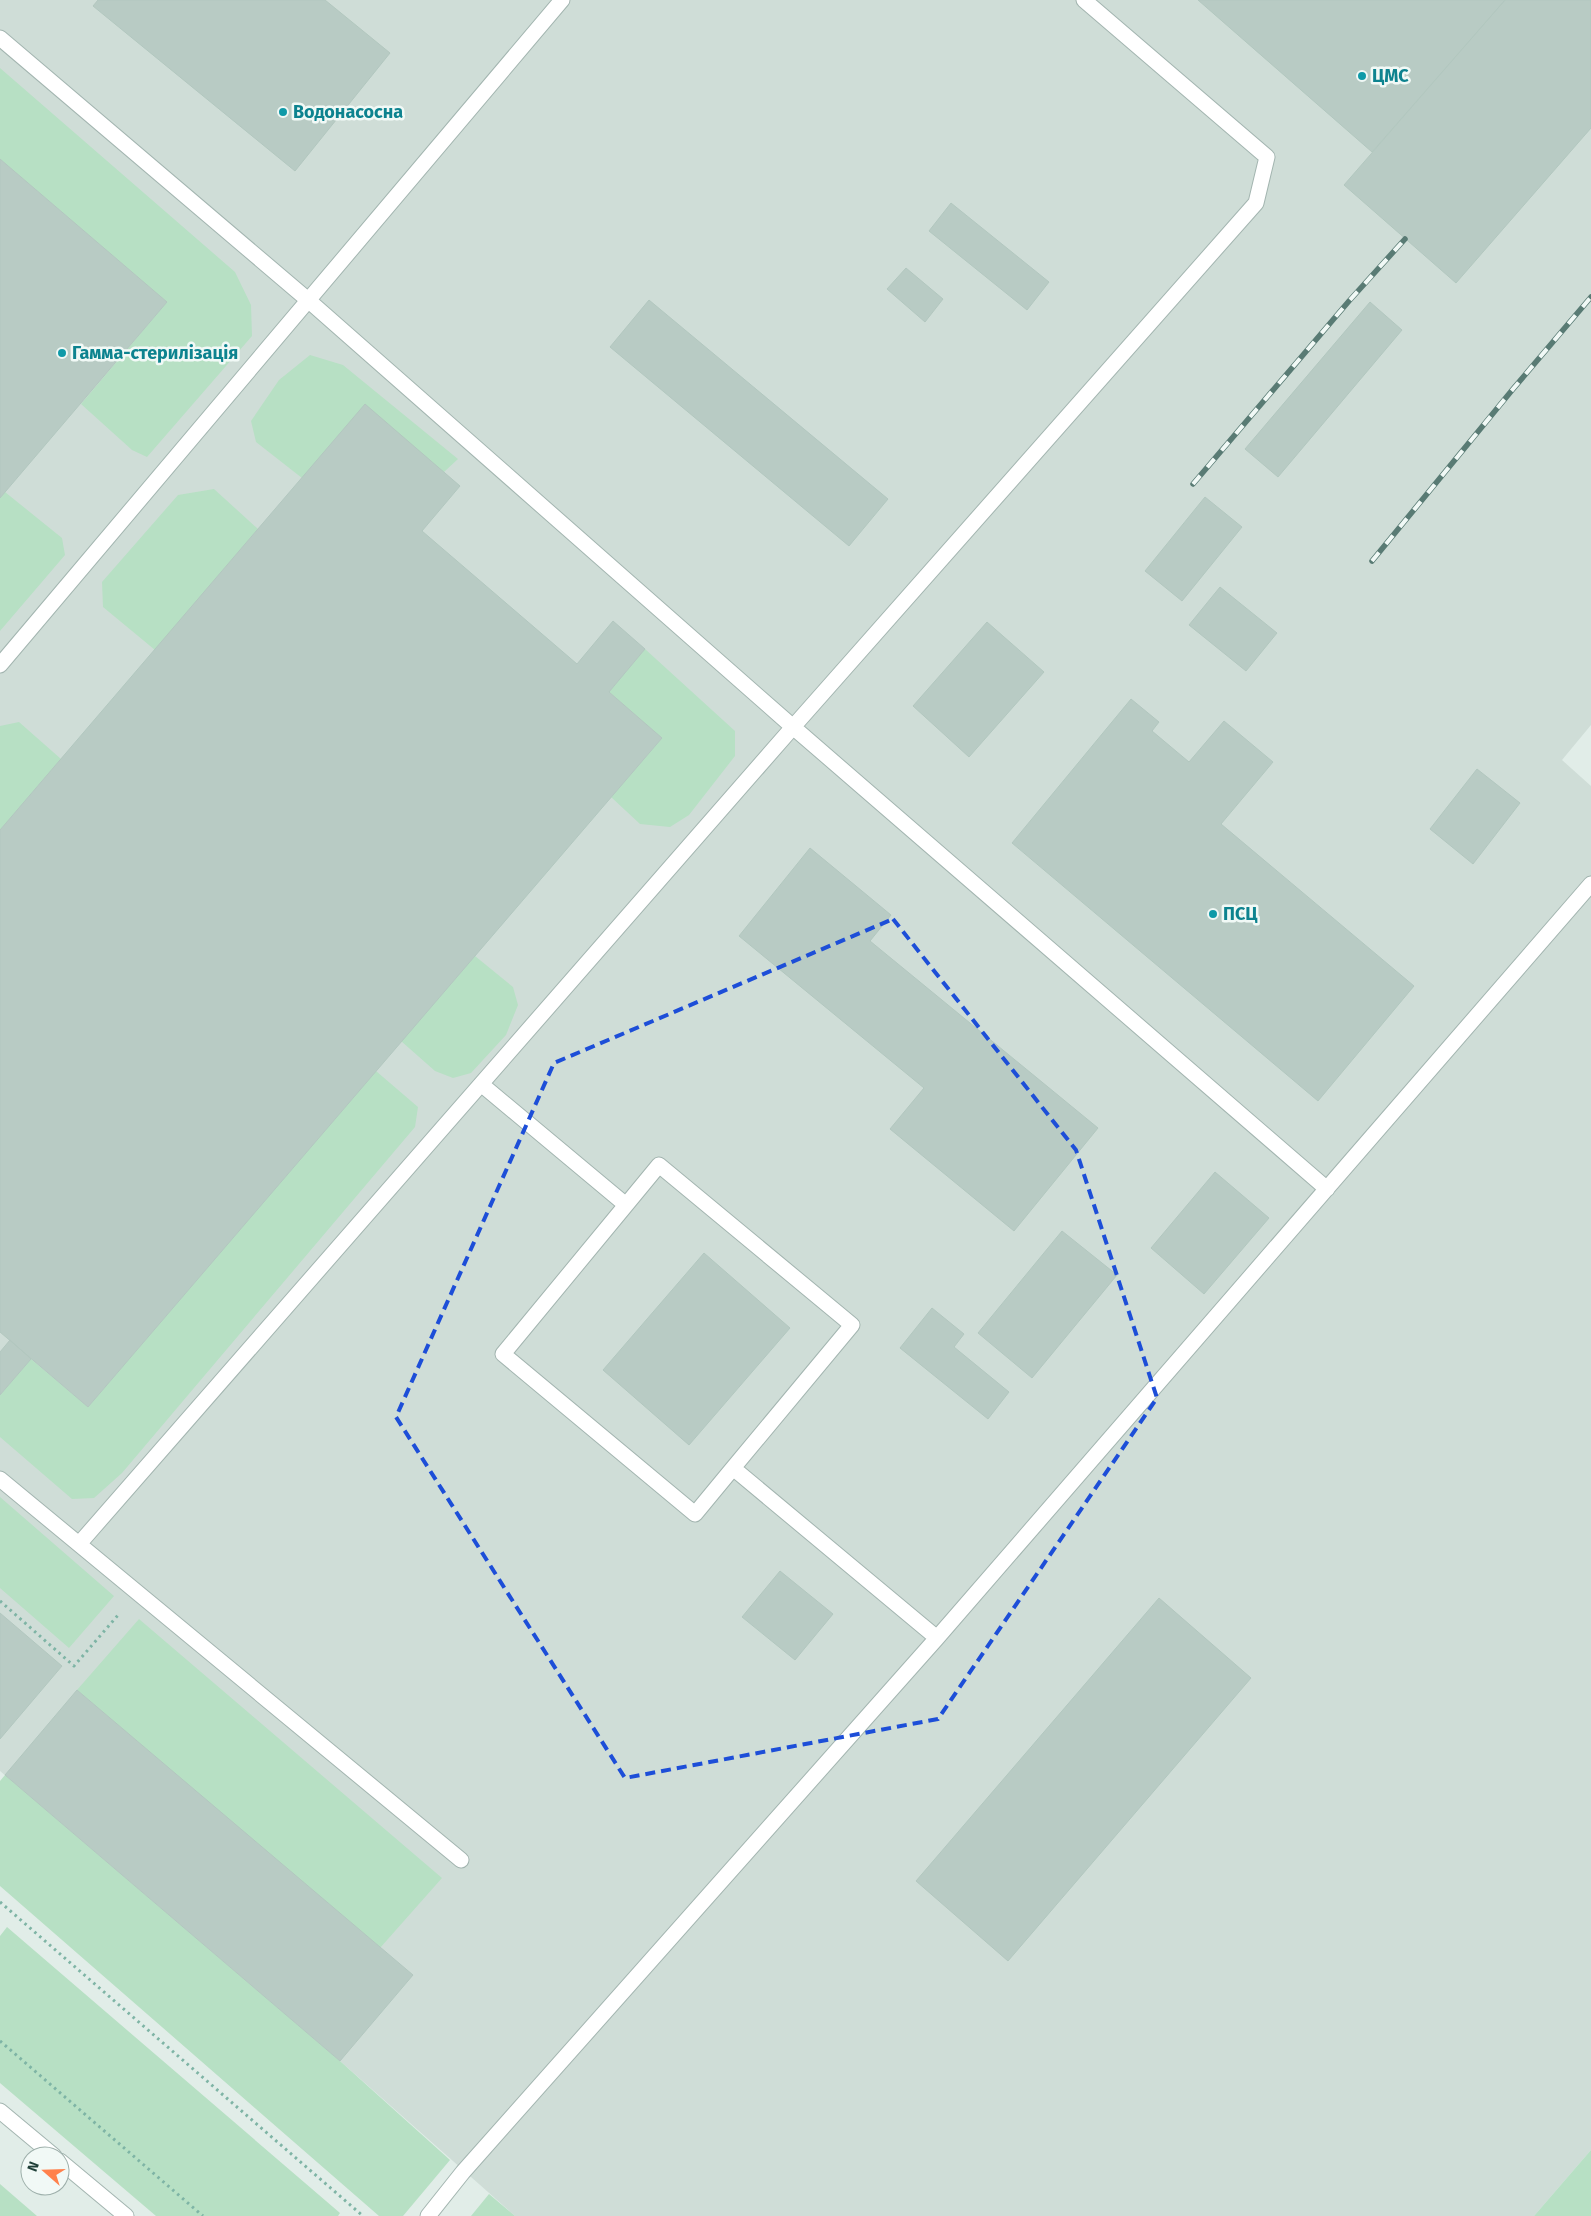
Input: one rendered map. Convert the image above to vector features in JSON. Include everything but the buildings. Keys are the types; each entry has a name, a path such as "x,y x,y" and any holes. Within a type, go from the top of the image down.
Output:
{"street":[{"path":"0,665 562,0"},
{"path":"79,1544 793,727 1256,202 1267,157 1084,0"},
{"path":"0,38 308,300 793,727 1327,1189"},
{"path":"428,2216 463,2172 937,1638 1591,884"},
{"path":"481,1084 626,1205"},
{"path":"659,1165 852,1325 733,1468 695,1514 503,1354 659,1165"},
{"path":"733,1468 937,1638"},
{"path":"0,1479 461,1860"},
{"path":"0,2111 42,2146"},
{"path":"70,2169 126,2216"}],"path":[{"path":"0,1601 74,1666 137,1593"},
{"path":"0,1902 363,2216"},
{"path":"0,2041 203,2216"}],"highlighted area":[{"path":"893,919 1076,1150 1157,1398 938,1719 625,1778 396,1417 554,1063"}],"shaded area":[{"path":"0,0 1591,0 1591,725 1562,760 1591,786 1591,2150 1534,2216 515,2216 340,2061 0,1771"}],"green space":[{"path":"0,68 235,272 251,305 252,336 147,457 132,450 81,404 167,302 0,159"},
{"path":"310,355 343,365 458,459 444,472 302,478 256,442 251,421 279,380"},
{"path":"214,489 258,529 155,650 103,607 102,582 178,495"},
{"path":"5,492 62,538 65,555 0,631 0,498"},
{"path":"645,649 735,731 735,756 689,815 670,827 640,824 611,797 662,738 609,692"},
{"path":"19,722 61,759 0,830 0,726"},
{"path":"475,956 513,987 518,1005 506,1035 471,1073 453,1078 435,1071 401,1041"},
{"path":"376,1071 418,1107 415,1127 122,1473 94,1498 72,1499 0,1437 0,1395 31,1359 88,1407"},
{"path":"0,1497 114,1596 69,1648 0,1588"},
{"path":"139,1619 442,1878 380,1948 77,1690"},
{"path":"5,1775 340,2061 450,2160 403,2216 379,2216 0,1886 0,1781"},
{"path":"7,1927 340,2213 338,2216 156,2216 0,2083 0,1936"},
{"path":"1591,2150 1591,2216 1534,2216"},
{"path":"0,2184 37,2216 0,2216"},
{"path":"489,2194 515,2216 471,2216"}],"railway":[{"path":"1193,484 1349,301 1405,239"},
{"path":"1372,561 1591,297"}],"place":[{"name":"ЦМС","path":"1362,76"},
{"name":"Водонасосна","path":"283,112"},
{"name":"Гамма-стерилізація","path":"62,353"},
{"name":"ПСЦ","path":"1213,914"}]}
